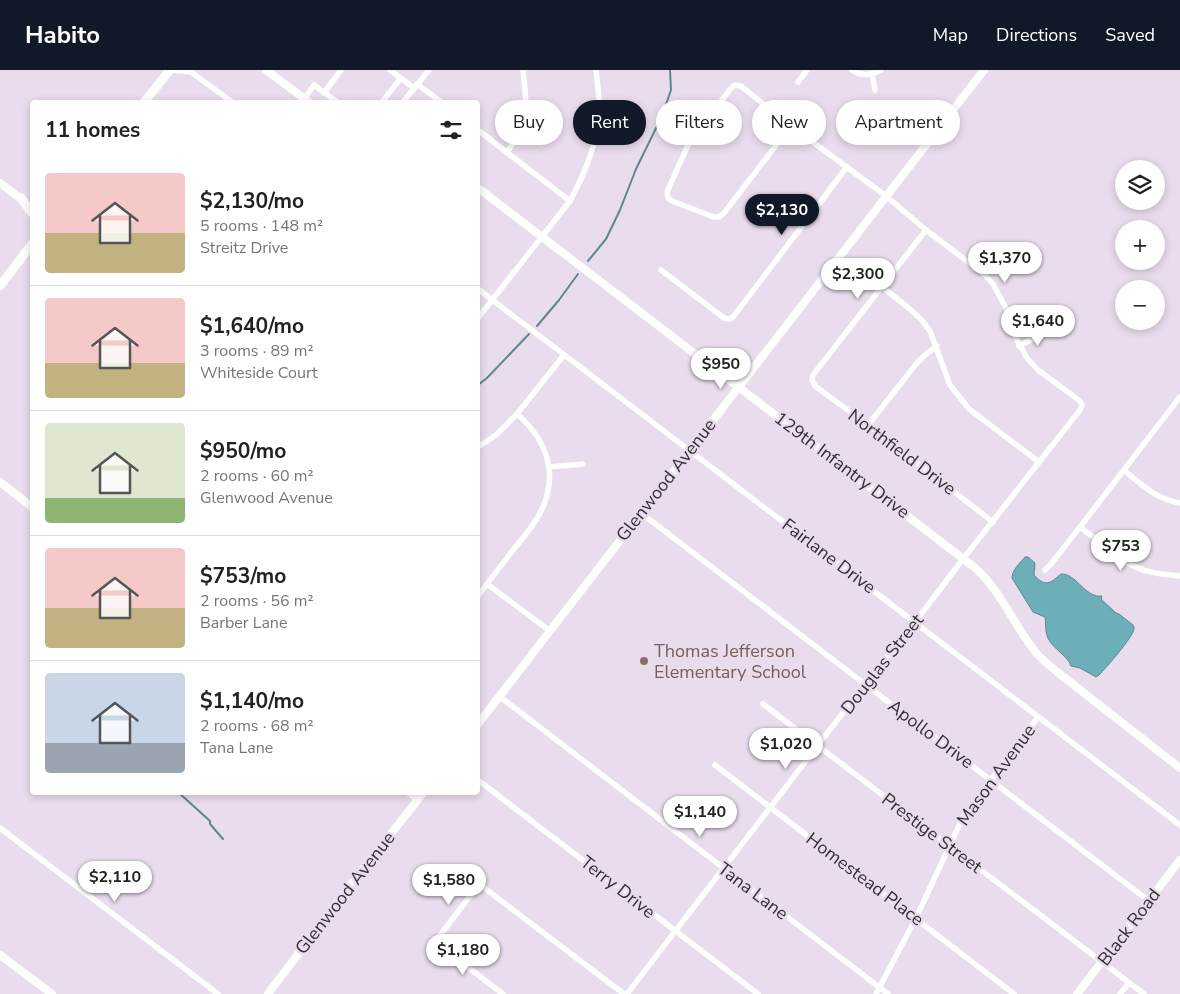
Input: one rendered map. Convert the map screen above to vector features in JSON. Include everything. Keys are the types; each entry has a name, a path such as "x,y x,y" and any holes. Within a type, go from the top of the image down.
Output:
{"main road":[{"path":"146,100 170,70"},
{"path":"20,198 30,200"},
{"path":"20,198 30,210"},
{"path":"0,286 30,247"}],"street":[{"path":"170,70 191,71 229,100"},
{"path":"266,70 306,100"},
{"path":"324,93 341,70"},
{"path":"390,70 438,100"},
{"path":"405,100 429,70"},
{"path":"507,152 516,140 526,111 523,70"},
{"path":"480,315 570,201 576,190 593,148 596,135 599,116 599,96 596,70"},
{"path":"798,82 807,70"},
{"path":"852,70 863,75 882,70"},
{"name":"Glenwood Avenue","path":"480,721 984,70"},
{"path":"872,74 875,90"},
{"path":"384,100 400,78"},
{"path":"736,85 741,86 791,126 719,217 714,217 668,198 668,192 687,147 732,87 736,85"},
{"path":"307,100 314,86 334,100"},
{"path":"480,132 570,201"},
{"path":"817,145 886,196 926,230 984,274 993,284 1006,308 1012,331 1019,346 1048,331"},
{"path":"661,270 724,318 729,319 733,317 847,167"},
{"path":"0,183 30,206"},
{"name":"129th Infantry Drive","path":"480,190 983,575 993,586 1039,655 1056,671 1180,768"},
{"path":"926,230 882,287 905,305 930,331 950,385 957,396 969,409 1039,462"},
{"name":"Northfield Drive","path":"882,287 813,375 812,380 815,386 993,522"},
{"name":"Fairlane Drive","path":"480,291 1180,824"},
{"path":"868,425 916,363 937,346"},
{"name":"Douglas Street","path":"625,994 1080,410 1082,405 1080,401 1038,370 1019,346"},
{"path":"480,446 496,435 517,414 564,355"},
{"path":"1045,570 1180,397"},
{"path":"480,593 540,514 548,491 549,467 545,451 538,437 517,414"},
{"path":"549,467 583,464"},
{"path":"1124,470 1158,496 1171,502 1180,503"},
{"path":"0,482 30,504"},
{"name":"Apollo Drive","path":"641,514 1149,901"},
{"path":"1080,527 1133,566 1145,571 1180,576"},
{"path":"487,584 550,631"},
{"name":"Tana Lane","path":"499,696 888,994"},
{"name":"Prestige Street","path":"763,704 1144,994"},
{"name":"Mason Avenue","path":"876,994 916,918 963,817 1038,717"},
{"name":"Homestead Place","path":"715,765 1014,994"},
{"name":"Terry Drive","path":"480,782 758,994"},
{"path":"413,795 418,799"},
{"name":"Glenwood Avenue","path":"268,994 421,795"},
{"path":"0,828 218,994"},
{"name":"Black Road","path":"1077,994 1180,860"},
{"path":"503,994 435,942 479,884 625,994"},
{"path":"0,954 52,994"},
{"path":"1120,994 1129,982"}],"water":[{"path":"1025,557 1028,557 1035,563 1034,575 1042,582 1048,583 1061,574 1071,577 1091,594 1102,596 1101,599 1134,626 1124,645 1096,677 1080,668 1071,666 1067,659 1053,646 1047,636 1045,617 1033,612 1012,578 1015,569"}],"waterway":[{"path":"588,261 606,239 636,169 662,116 671,90 670,70"},
{"path":"537,326 578,274"},
{"path":"480,383 529,334"},
{"path":"181,795 210,821 210,824 223,839"}],"place":[{"name":"Thomas Jefferson Elementary School","path":"644,661"}]}
